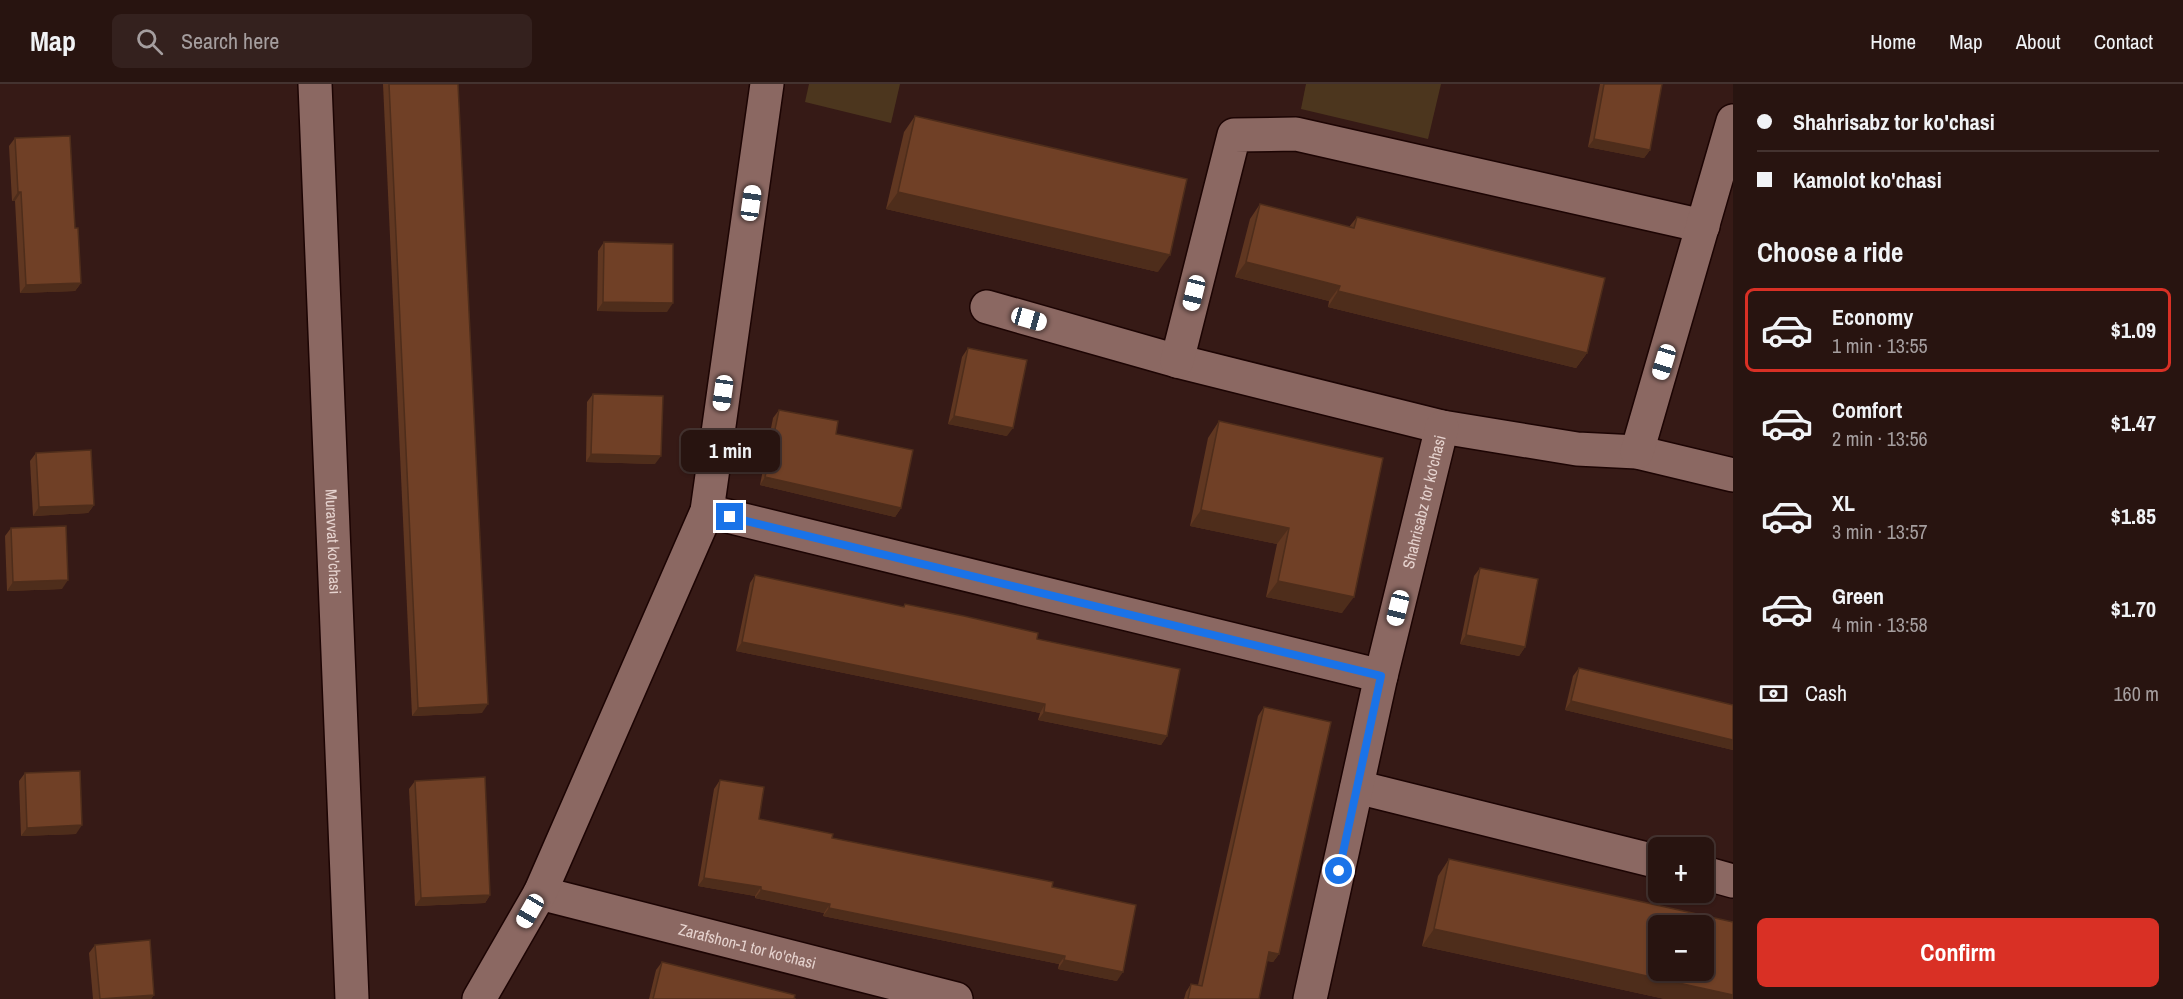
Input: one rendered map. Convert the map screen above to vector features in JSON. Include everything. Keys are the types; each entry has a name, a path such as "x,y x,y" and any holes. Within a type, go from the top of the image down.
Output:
{"street":[{"name":"Muravvat ko'chasi","path":"315,84 352,999"},
{"path":"479,999 540,893 706,512 768,84"},
{"path":"1637,452 1733,121"},
{"path":"1177,361 1234,135 1296,134 1703,226"},
{"path":"987,307 1177,361 1442,427 1577,449 1637,452 1733,475"},
{"name":"Shahrisabz tor ko'chasi","path":"1312,999 1381,676 1442,427"},
{"path":"706,512 1381,676"},
{"path":"1357,787 1648,859"},
{"path":"1714,876 1733,881"},
{"name":"Zarafshon-1 tor ko'chasi","path":"540,893 956,999"}],"shaded area":[{"path":"809,84 900,84 891,123 805,102"},
{"path":"1306,84 1441,84 1428,139 1301,109"}],"building":[{"path":"389,84 458,84 488,704 418,708"},
{"path":"1604,84 1662,84 1650,150 1594,139"},
{"path":"915,116 1187,179 1170,255 898,192"},
{"path":"70,136 75,228 78,228 81,283 26,285 21,192 18,192 15,138"},
{"path":"1260,204 1354,228 1357,217 1605,278 1587,353 1338,291 1340,286 1246,262"},
{"path":"604,242 673,244 673,303 603,302"},
{"path":"968,348 1027,360 1013,428 954,416"},
{"path":"593,394 663,396 661,456 591,454"},
{"path":"779,410 838,421 836,434 913,450 901,508 765,477"},
{"path":"1219,421 1383,458 1354,597 1278,581 1289,528 1201,510"},
{"path":"91,450 94,505 39,507 36,453"},
{"path":"66,526 68,580 13,582 11,528"},
{"path":"1480,568 1538,579 1525,647 1466,635"},
{"path":"755,575 904,607 905,604 964,616 1038,633 1037,639 1180,669 1167,736 1044,712 1045,704 742,642"},
{"path":"1579,668 1733,705 1733,740 1571,701"},
{"path":"1264,707 1331,722 1279,954 1269,952 1259,999 1188,999 1191,984 1202,986"},
{"path":"80,771 82,825 27,828 25,773"},
{"path":"485,777 490,895 421,898 415,781"},
{"path":"720,780 764,787 759,819 833,834 832,838 1053,882 1052,887 1136,905 1123,972 1064,960 1065,956 829,908 830,904 761,890 761,887 704,878"},
{"path":"1449,859 1701,915 1648,915 1648,976 1434,929"},
{"path":"1714,918 1733,922 1733,995 1670,981 1714,981"},
{"path":"150,940 154,995 100,999 95,945"},
{"path":"662,962 795,995 794,999 653,999"}],"route":[{"path":"730,517 1381,676 1339,871"}]}
